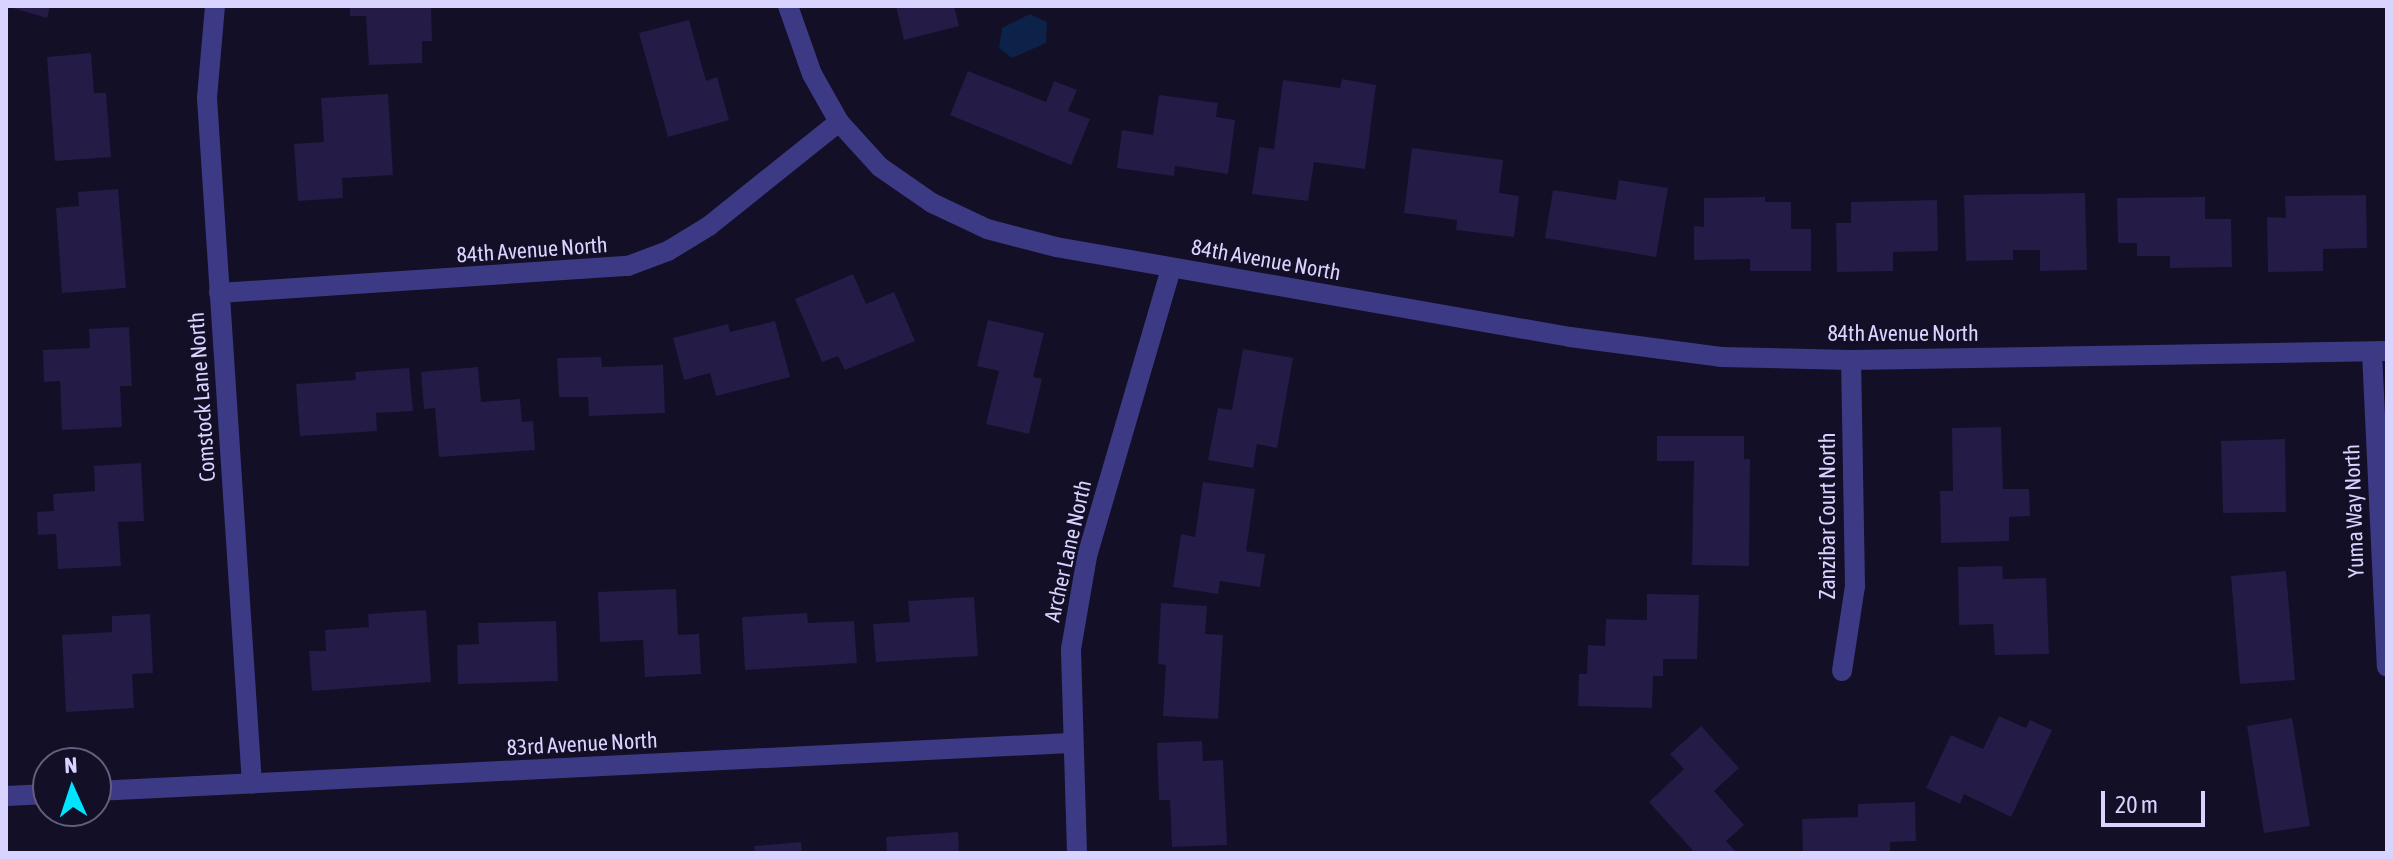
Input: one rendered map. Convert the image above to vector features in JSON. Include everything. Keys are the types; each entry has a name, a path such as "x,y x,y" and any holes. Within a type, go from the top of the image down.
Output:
{"street":[{"name":"Comstock Lane North","path":"215,6 207,98 252,784"},
{"path":"788,6 812,74 839,122"},
{"name":"84th Avenue North","path":"219,293 628,266 668,251 709,226 839,122 880,167 932,203 987,229 1171,268 1638,348 1851,360 2380,352"},
{"name":"Archer Lane North","path":"1077,853 1070,743 1071,649 1087,556 1171,268"},
{"name":"Yuma Way North","path":"2380,352 2387,667"},
{"name":"Zanzibar Court North","path":"1842,671 1855,586 1851,360"},
{"name":"83rd Avenue North","path":"112,790 1070,743"},
{"path":"6,796 32,795"}],"water":[{"path":"1030,14 1047,22 1046,43 1012,58 999,48 1002,28"}],"building":[{"path":"6,6 50,6 47,18"},
{"path":"350,6 431,6 432,41 422,41 422,63 369,65 366,16 350,16"},
{"path":"896,6 954,6 959,26 904,40"},
{"path":"689,20 706,81 717,77 729,120 668,137 639,33"},
{"path":"91,53 94,93 106,93 111,157 55,161 47,57"},
{"path":"968,71 1046,102 1054,81 1077,90 1068,111 1090,119 1071,165 950,115"},
{"path":"1342,79 1376,85 1365,169 1314,162 1308,201 1252,194 1259,147 1274,149 1283,80 1340,88"},
{"path":"388,94 393,175 342,178 343,198 298,201 294,144 324,142 321,98"},
{"path":"1159,95 1218,103 1216,117 1235,120 1228,174 1175,166 1174,176 1117,168 1122,130 1153,135"},
{"path":"1412,148 1503,160 1499,193 1519,196 1514,237 1456,230 1457,220 1404,213"},
{"path":"1619,180 1668,188 1656,257 1545,238 1553,190 1616,200"},
{"path":"118,189 126,288 62,293 56,208 79,206 78,192"},
{"path":"2085,193 2087,270 2040,271 2040,250 2013,250 2013,260 1966,261 1964,195"},
{"path":"2366,195 2367,248 2323,249 2323,271 2268,272 2267,217 2286,218 2285,196"},
{"path":"1765,197 1765,202 1791,202 1791,229 1811,229 1811,271 1750,271 1750,259 1694,260 1694,226 1704,227 1704,198"},
{"path":"2205,197 2205,219 2231,219 2232,267 2170,268 2170,256 2137,256 2137,243 2118,243 2117,198"},
{"path":"1937,200 1938,251 1893,252 1893,271 1837,272 1836,223 1851,223 1851,202"},
{"path":"853,274 866,304 894,292 915,341 845,370 838,356 822,362 795,299"},
{"path":"988,320 1044,333 1033,377 1042,379 1029,434 986,424 999,371 977,366"},
{"path":"775,321 790,377 716,396 710,373 684,380 673,338 728,324 730,332"},
{"path":"129,327 132,386 120,386 122,427 62,430 60,381 44,382 43,350 90,348 89,329"},
{"path":"1243,349 1293,358 1277,448 1257,444 1253,468 1208,460 1218,408 1232,410"},
{"path":"601,357 602,367 663,365 665,413 589,416 588,397 559,397 557,358"},
{"path":"478,367 481,402 520,399 522,422 533,421 535,450 439,457 435,408 424,409 421,372"},
{"path":"409,368 413,411 376,413 377,431 300,436 296,384 356,380 355,372"},
{"path":"2001,427 2003,489 2029,489 2030,516 2009,517 2009,541 1941,543 1940,491 1953,491 1952,428"},
{"path":"1657,436 1744,436 1744,459 1750,459 1749,566 1692,565 1694,461 1657,461"},
{"path":"2285,439 2286,512 2223,513 2221,441"},
{"path":"141,463 144,521 118,522 121,566 58,569 56,534 38,535 37,512 54,511 53,494 95,491 94,466"},
{"path":"1203,482 1255,489 1246,551 1265,554 1260,587 1220,581 1218,594 1173,587 1181,534 1195,537"},
{"path":"2002,566 2003,579 2046,578 2049,654 1995,655 1993,624 1959,625 1958,567"},
{"path":"2286,571 2295,680 2240,684 2231,576"},
{"path":"676,589 678,635 699,634 701,674 645,677 643,640 600,642 598,592"},
{"path":"1647,594 1699,595 1697,659 1663,659 1663,676 1653,676 1652,708 1578,706 1579,674 1587,674 1588,645 1605,646 1606,619 1647,620"},
{"path":"974,597 978,656 876,662 873,624 910,622 908,601"},
{"path":"1161,603 1207,606 1205,634 1223,635 1218,719 1163,716 1166,665 1158,664"},
{"path":"426,610 431,682 312,691 309,651 326,651 325,630 369,627 368,614"},
{"path":"807,613 808,623 854,621 857,663 745,670 742,617"},
{"path":"150,614 153,673 132,674 134,708 66,712 62,635 112,632 112,616"},
{"path":"556,621 558,681 458,684 457,645 479,644 478,623"},
{"path":"1999,716 2026,728 2030,720 2052,730 2011,817 1964,794 1960,804 1926,788 1951,735 1983,749"},
{"path":"2292,718 2310,826 2264,833 2247,726"},
{"path":"1701,726 1739,768 1714,791 1744,825 1726,841 1737,853 1695,853 1649,802 1684,769 1670,754"},
{"path":"1202,741 1203,761 1223,760 1227,845 1172,847 1170,800 1159,800 1157,743"},
{"path":"1915,802 1916,841 1890,842 1890,853 1803,853 1802,819 1858,817 1858,804"},
{"path":"958,832 959,853 887,853 886,837"},
{"path":"801,842 802,853 755,853 754,846"}]}
